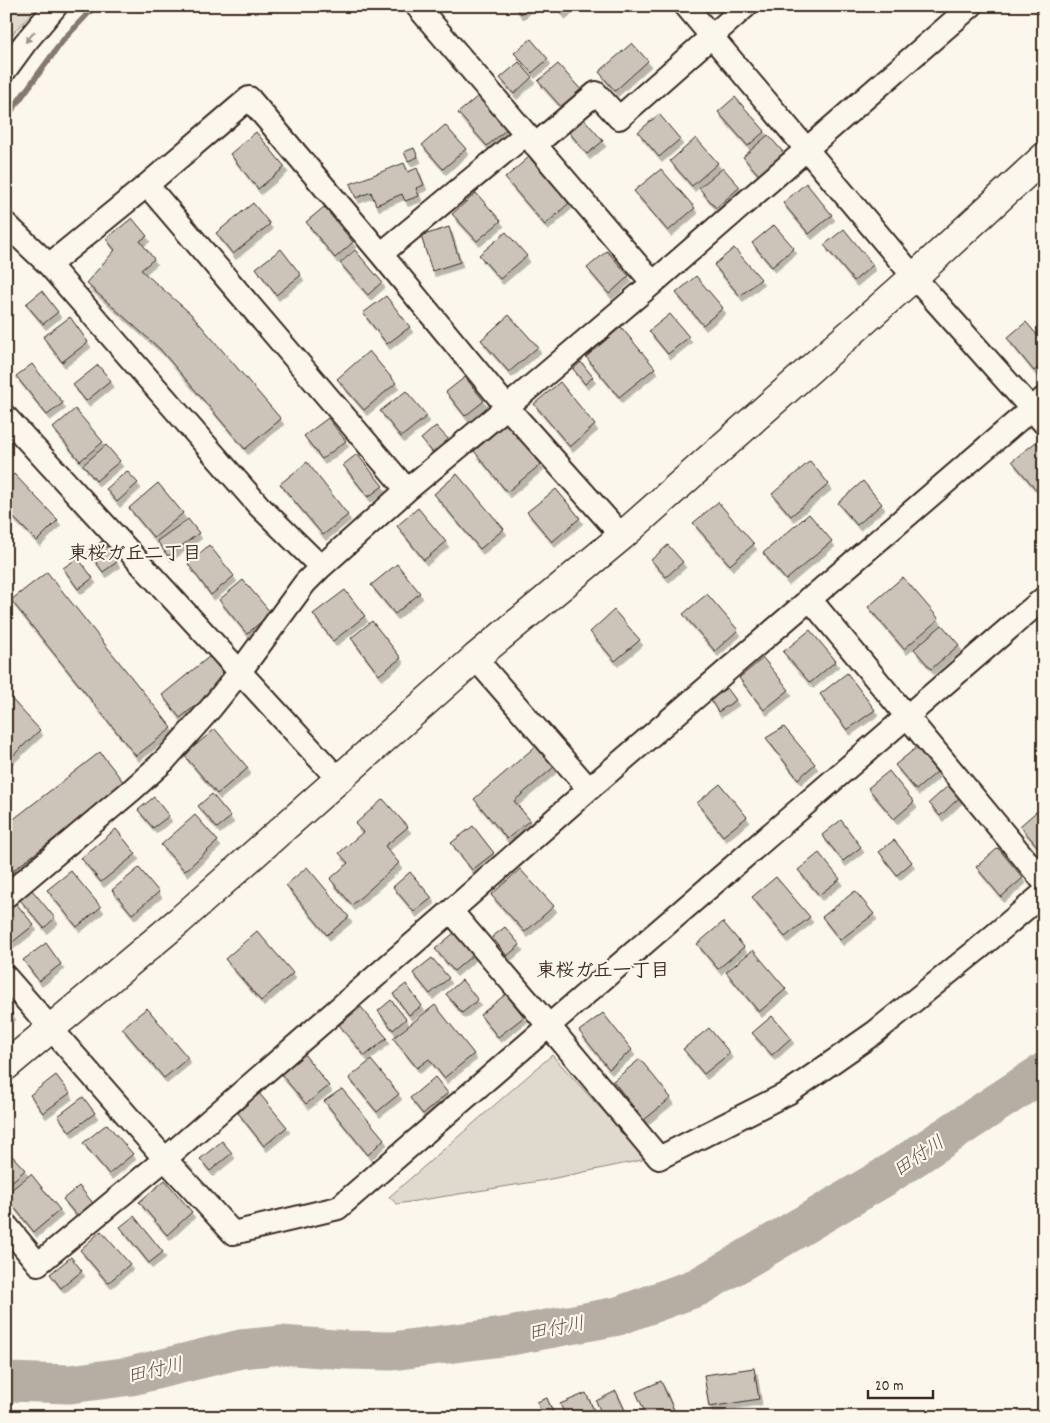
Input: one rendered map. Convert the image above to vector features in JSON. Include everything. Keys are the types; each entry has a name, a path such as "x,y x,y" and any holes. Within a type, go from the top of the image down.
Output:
{"street":[{"path":"6,69 25,42 56,6"},
{"path":"417,6 653,283"},
{"path":"6,1225 38,1264 165,1159 809,598 1040,410 914,277 686,6"},
{"path":"381,254 531,139 596,92 619,118 746,6"},
{"path":"6,896 133,790 165,760 211,708 305,583 321,567 408,490 653,283 971,6"},
{"path":"49,265 249,98 381,254 507,408 622,536"},
{"path":"6,1066 179,921 475,658 622,536 914,277 1044,158"},
{"path":"147,185 408,490"},
{"path":"6,224 49,265 259,506 321,567"},
{"path":"6,417 339,780"},
{"path":"809,598 1044,882"},
{"path":"6,977 232,1233 338,1208 1044,598"},
{"path":"475,658 589,789"},
{"path":"451,911 550,1026 659,1158 788,1092 874,1033 1044,893"}],"shaded area":[{"path":"6,6 39,6 16,30 6,45"},
{"path":"552,1055 647,1159 546,1180 397,1204 389,1197"}],"building":[{"path":"514,6 529,6 521,14"},
{"path":"556,6 571,6 563,14"},
{"path":"531,39 548,59 532,73 514,53"},
{"path":"632,43 648,61 615,91 599,72"},
{"path":"519,62 532,77 514,94 500,78"},
{"path":"558,64 583,92 563,109 538,81"},
{"path":"478,96 507,129 487,146 458,113"},
{"path":"735,97 765,131 748,146 718,112"},
{"path":"659,114 680,139 659,157 638,132"},
{"path":"583,118 603,141 587,154 568,131"},
{"path":"445,125 466,149 443,169 422,145"},
{"path":"256,132 285,167 258,189 230,154"},
{"path":"768,135 784,153 759,175 743,157"},
{"path":"696,138 718,163 692,186 670,161"},
{"path":"414,148 418,157 408,161 404,152"},
{"path":"529,157 569,203 545,225 505,178"},
{"path":"404,163 408,172 417,168 424,185 416,188 419,196 405,201 402,194 376,205 371,192 356,198 350,184"},
{"path":"723,168 740,187 716,208 699,188"},
{"path":"661,169 695,208 668,231 634,191"},
{"path":"806,183 832,215 809,234 783,203"},
{"path":"476,193 501,221 477,241 452,214"},
{"path":"253,203 270,224 233,254 216,233"},
{"path":"324,207 353,242 335,258 306,222"},
{"path":"132,218 147,236 140,241 154,259 141,270 191,314 281,419 245,449 160,349 86,283 115,250 106,239"},
{"path":"774,225 794,248 772,267 752,243"},
{"path":"449,227 460,262 432,271 421,236"},
{"path":"844,229 873,265 854,281 824,245"},
{"path":"506,232 527,256 500,279 479,255"},
{"path":"1044,236 1044,250 1037,242"},
{"path":"734,248 761,279 740,296 714,265"},
{"path":"281,249 301,275 276,295 256,268"},
{"path":"355,250 382,282 368,295 340,263"},
{"path":"607,251 629,276 609,294 587,268"},
{"path":"696,276 723,308 703,325 676,293"},
{"path":"42,291 58,312 43,324 26,304"},
{"path":"386,296 410,327 387,344 363,313"},
{"path":"670,314 689,337 668,354 649,331"},
{"path":"509,315 538,347 509,372 481,340"},
{"path":"70,317 88,342 62,362 43,337"},
{"path":"1026,322 1044,343 1044,363 1034,371 1007,338"},
{"path":"621,327 655,368 619,397 586,357"},
{"path":"369,351 396,383 364,410 337,379"},
{"path":"581,362 593,377 585,384 573,369"},
{"path":"32,364 63,403 47,415 16,376"},
{"path":"98,365 111,381 86,401 73,385"},
{"path":"465,377 484,401 465,416 446,392"},
{"path":"560,382 595,425 570,447 534,404"},
{"path":"406,391 427,416 401,437 380,411"},
{"path":"75,409 103,442 80,461 53,428"},
{"path":"328,418 346,441 322,459 304,436"},
{"path":"507,423 541,464 507,492 474,451"},
{"path":"436,426 451,442 436,456 421,439"},
{"path":"1036,442 1044,451 1044,499 1012,461"},
{"path":"106,445 120,461 96,481 83,465"},
{"path":"357,454 383,486 368,497 343,465"},
{"path":"810,461 829,484 791,516 772,494"},
{"path":"307,462 348,515 323,535 280,484"},
{"path":"127,471 138,483 117,502 106,489"},
{"path":"14,474 58,520 37,541 6,510 6,482"},
{"path":"457,474 504,529 480,549 434,494"},
{"path":"863,481 882,504 857,525 838,503"},
{"path":"158,483 183,513 154,538 129,508"},
{"path":"556,489 580,518 552,542 527,512"},
{"path":"718,502 754,544 730,565 693,523"},
{"path":"418,508 446,542 424,560 397,526"},
{"path":"809,514 832,541 786,580 763,553"},
{"path":"188,519 199,533 168,556 157,541"},
{"path":"102,541 117,562 103,572 88,551"},
{"path":"209,545 234,576 211,595 188,564"},
{"path":"668,545 683,562 666,577 651,560"},
{"path":"78,558 93,578 78,589 63,568"},
{"path":"397,564 420,593 395,614 371,585"},
{"path":"47,572 172,728 136,756 11,600"},
{"path":"903,577 939,619 904,649 868,607"},
{"path":"243,580 271,613 247,634 219,600"},
{"path":"345,590 365,616 333,641 313,614"},
{"path":"707,594 738,630 715,651 683,614"},
{"path":"614,610 640,640 615,661 590,632"},
{"path":"372,621 401,658 379,675 351,638"},
{"path":"942,625 959,645 931,669 914,649"},
{"path":"810,630 836,661 810,683 783,652"},
{"path":"210,656 228,680 180,718 162,695"},
{"path":"763,658 789,690 764,710 739,678"},
{"path":"847,673 875,710 847,730 820,694"},
{"path":"727,688 736,700 718,712 710,699"},
{"path":"6,693 40,730 6,762"},
{"path":"784,727 815,764 798,779 766,738"},
{"path":"215,729 248,768 217,794 184,755"},
{"path":"536,746 554,767 514,801 530,820 507,839 474,799"},
{"path":"917,747 937,772 916,790 895,765"},
{"path":"100,752 125,784 6,876 6,825"},
{"path":"889,771 914,802 894,819 868,788"},
{"path":"720,784 747,817 723,836 697,803"},
{"path":"950,784 961,796 940,816 929,803"},
{"path":"212,794 231,817 217,828 198,806"},
{"path":"154,797 169,816 153,828 138,810"},
{"path":"383,799 408,827 385,846 399,863 352,905 330,879 348,863 339,853 363,832 355,824"},
{"path":"1044,805 1044,854 1020,826"},
{"path":"195,815 218,841 185,871 161,845"},
{"path":"841,820 861,847 843,861 822,835"},
{"path":"473,826 494,853 472,870 451,843"},
{"path":"116,829 136,854 101,882 81,858"},
{"path":"894,840 912,862 897,875 879,852"},
{"path":"998,848 1023,878 1001,897 976,867"},
{"path":"819,853 840,879 819,895 798,870"},
{"path":"307,867 349,917 327,935 286,885"},
{"path":"139,868 159,892 132,914 112,890"},
{"path":"520,869 554,906 525,932 491,895"},
{"path":"71,871 101,907 77,927 47,890"},
{"path":"410,872 432,898 414,912 393,887"},
{"path":"776,877 810,917 785,937 752,897"},
{"path":"32,890 55,918 44,928 20,900"},
{"path":"855,891 874,914 840,940 822,917"},
{"path":"14,901 34,925 10,944 6,939 6,906"},
{"path":"723,922 744,947 718,969 697,944"},
{"path":"505,927 520,945 507,956 492,937"},
{"path":"257,931 293,973 261,1001 225,959"},
{"path":"454,933 473,955 454,971 435,949"},
{"path":"46,943 61,964 39,981 23,960"},
{"path":"753,950 786,989 759,1012 726,972"},
{"path":"432,958 449,978 430,994 413,973"},
{"path":"462,980 478,1000 462,1013 446,994"},
{"path":"406,984 422,1006 409,1015 393,994"},
{"path":"506,994 524,1017 498,1037 480,1015"},
{"path":"391,1000 406,1019 393,1030 378,1011"},
{"path":"435,1005 474,1054 444,1078 429,1059 417,1068 393,1038"},
{"path":"6,1007 13,1014 6,1020"},
{"path":"361,1007 387,1038 365,1056 339,1025"},
{"path":"147,1008 188,1058 164,1078 122,1028"},
{"path":"603,1013 632,1050 609,1069 579,1031"},
{"path":"772,1016 791,1038 772,1055 752,1033"},
{"path":"709,1028 730,1053 704,1074 683,1049"},
{"path":"304,1054 329,1086 306,1104 280,1073"},
{"path":"640,1059 671,1098 644,1120 613,1081"},
{"path":"371,1060 399,1094 377,1112 349,1078"},
{"path":"56,1075 70,1093 43,1113 30,1095"},
{"path":"435,1077 448,1093 423,1114 410,1098"},
{"path":"342,1089 384,1139 368,1155 324,1101"},
{"path":"259,1093 287,1127 264,1146 238,1113"},
{"path":"83,1097 95,1113 70,1132 58,1116"},
{"path":"107,1124 133,1154 109,1174 83,1143"},
{"path":"222,1141 232,1153 210,1171 200,1159"},
{"path":"6,1149 25,1170 6,1187"},
{"path":"31,1174 60,1210 34,1232 6,1197 6,1194"},
{"path":"165,1180 192,1212 167,1235 139,1202"},
{"path":"79,1186 93,1203 77,1216 63,1199"},
{"path":"134,1216 163,1252 149,1263 120,1227"},
{"path":"101,1231 130,1264 108,1283 80,1250"},
{"path":"71,1257 82,1271 61,1288 50,1274"},
{"path":"754,1368 759,1399 709,1407 704,1375"},
{"path":"661,1381 677,1417 647,1417 636,1392"},
{"path":"616,1391 628,1417 603,1417 596,1401"},
{"path":"586,1393 597,1417 566,1417 560,1404"},
{"path":"547,1398 553,1413 543,1417 537,1402"}],"waterway":[{"path":"6,118 64,39 95,6"},
{"name":"田付川","path":"6,1382 70,1384 131,1376 241,1349 281,1345 392,1351 510,1336 618,1316 698,1287 883,1178 1044,1072"}],"district":[{"name":"東桜ガ丘二丁目","path":"135,552"},
{"name":"東桜ガ丘一丁目","path":"603,969"}]}
